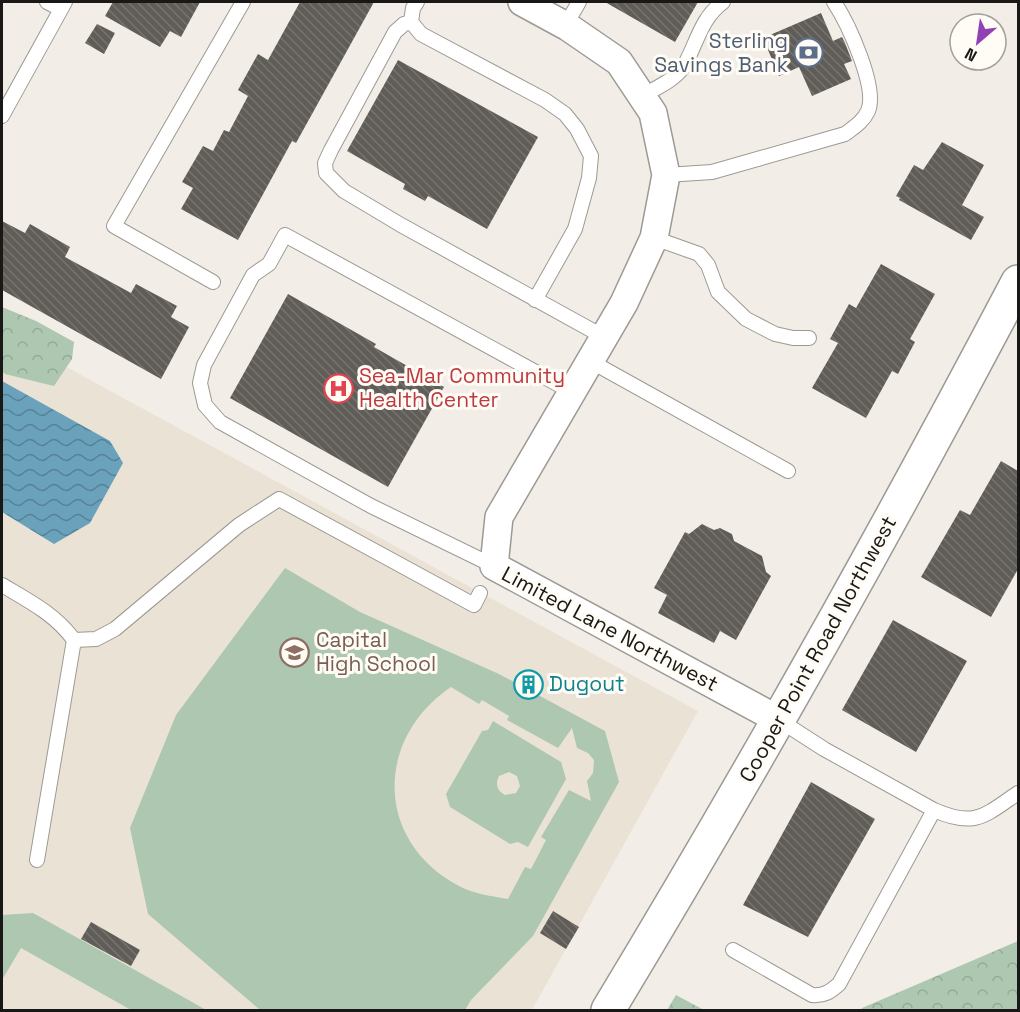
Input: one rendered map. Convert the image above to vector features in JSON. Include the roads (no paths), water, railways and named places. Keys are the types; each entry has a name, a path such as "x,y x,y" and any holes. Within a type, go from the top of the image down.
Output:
{"main road":[{"name":"Cooper Point Road Northwest","path":"608,1011 780,720 943,426 1018,282"}],"street":[{"name":"Limited Lane Northwest","path":"522,2 565,26 619,62 653,113 666,175 654,238 624,303 499,517 494,566 780,720"}],"lane":[{"path":"2,116 63,5 47,2"},
{"path":"213,282 114,226 243,2"},
{"path":"417,2 413,8 411,22 421,34 545,100 566,114 578,129 591,156 589,178 575,229 535,300"},
{"path":"565,26 579,2"},
{"path":"642,96 675,76 683,66 701,27 714,8 723,2"},
{"path":"666,175 712,172 845,134 863,121 869,109 869,102 862,61 848,24 834,2"},
{"path":"411,22 404,24 395,32 331,150 325,163 326,173 344,191 401,225 604,337"},
{"path":"494,566 371,506 220,422 205,405 200,383 204,365 253,275 269,264 285,235 572,392"},
{"path":"654,238 699,254 708,265 718,292 752,323 775,334 793,338 808,338"},
{"path":"590,361 788,471"},
{"path":"74,640 96,639 115,629 239,525 279,499 474,605 480,593"},
{"path":"2,585 46,610 64,626 74,640 37,860"},
{"path":"780,720 824,749 952,818 970,820 983,816 1018,793"},
{"path":"733,950 813,995 830,992 839,984 934,810"}],"water":[{"path":"2,381 110,441 123,463 90,523 54,544 2,512"}],"place":[{"name":"Sterling Savings Bank","path":"809,53"},
{"name":"Sea-Mar Community Health Center","path":"338,388"},
{"name":"Capital High School","path":"295,652"},
{"name":"Dugout","path":"528,684"}]}
